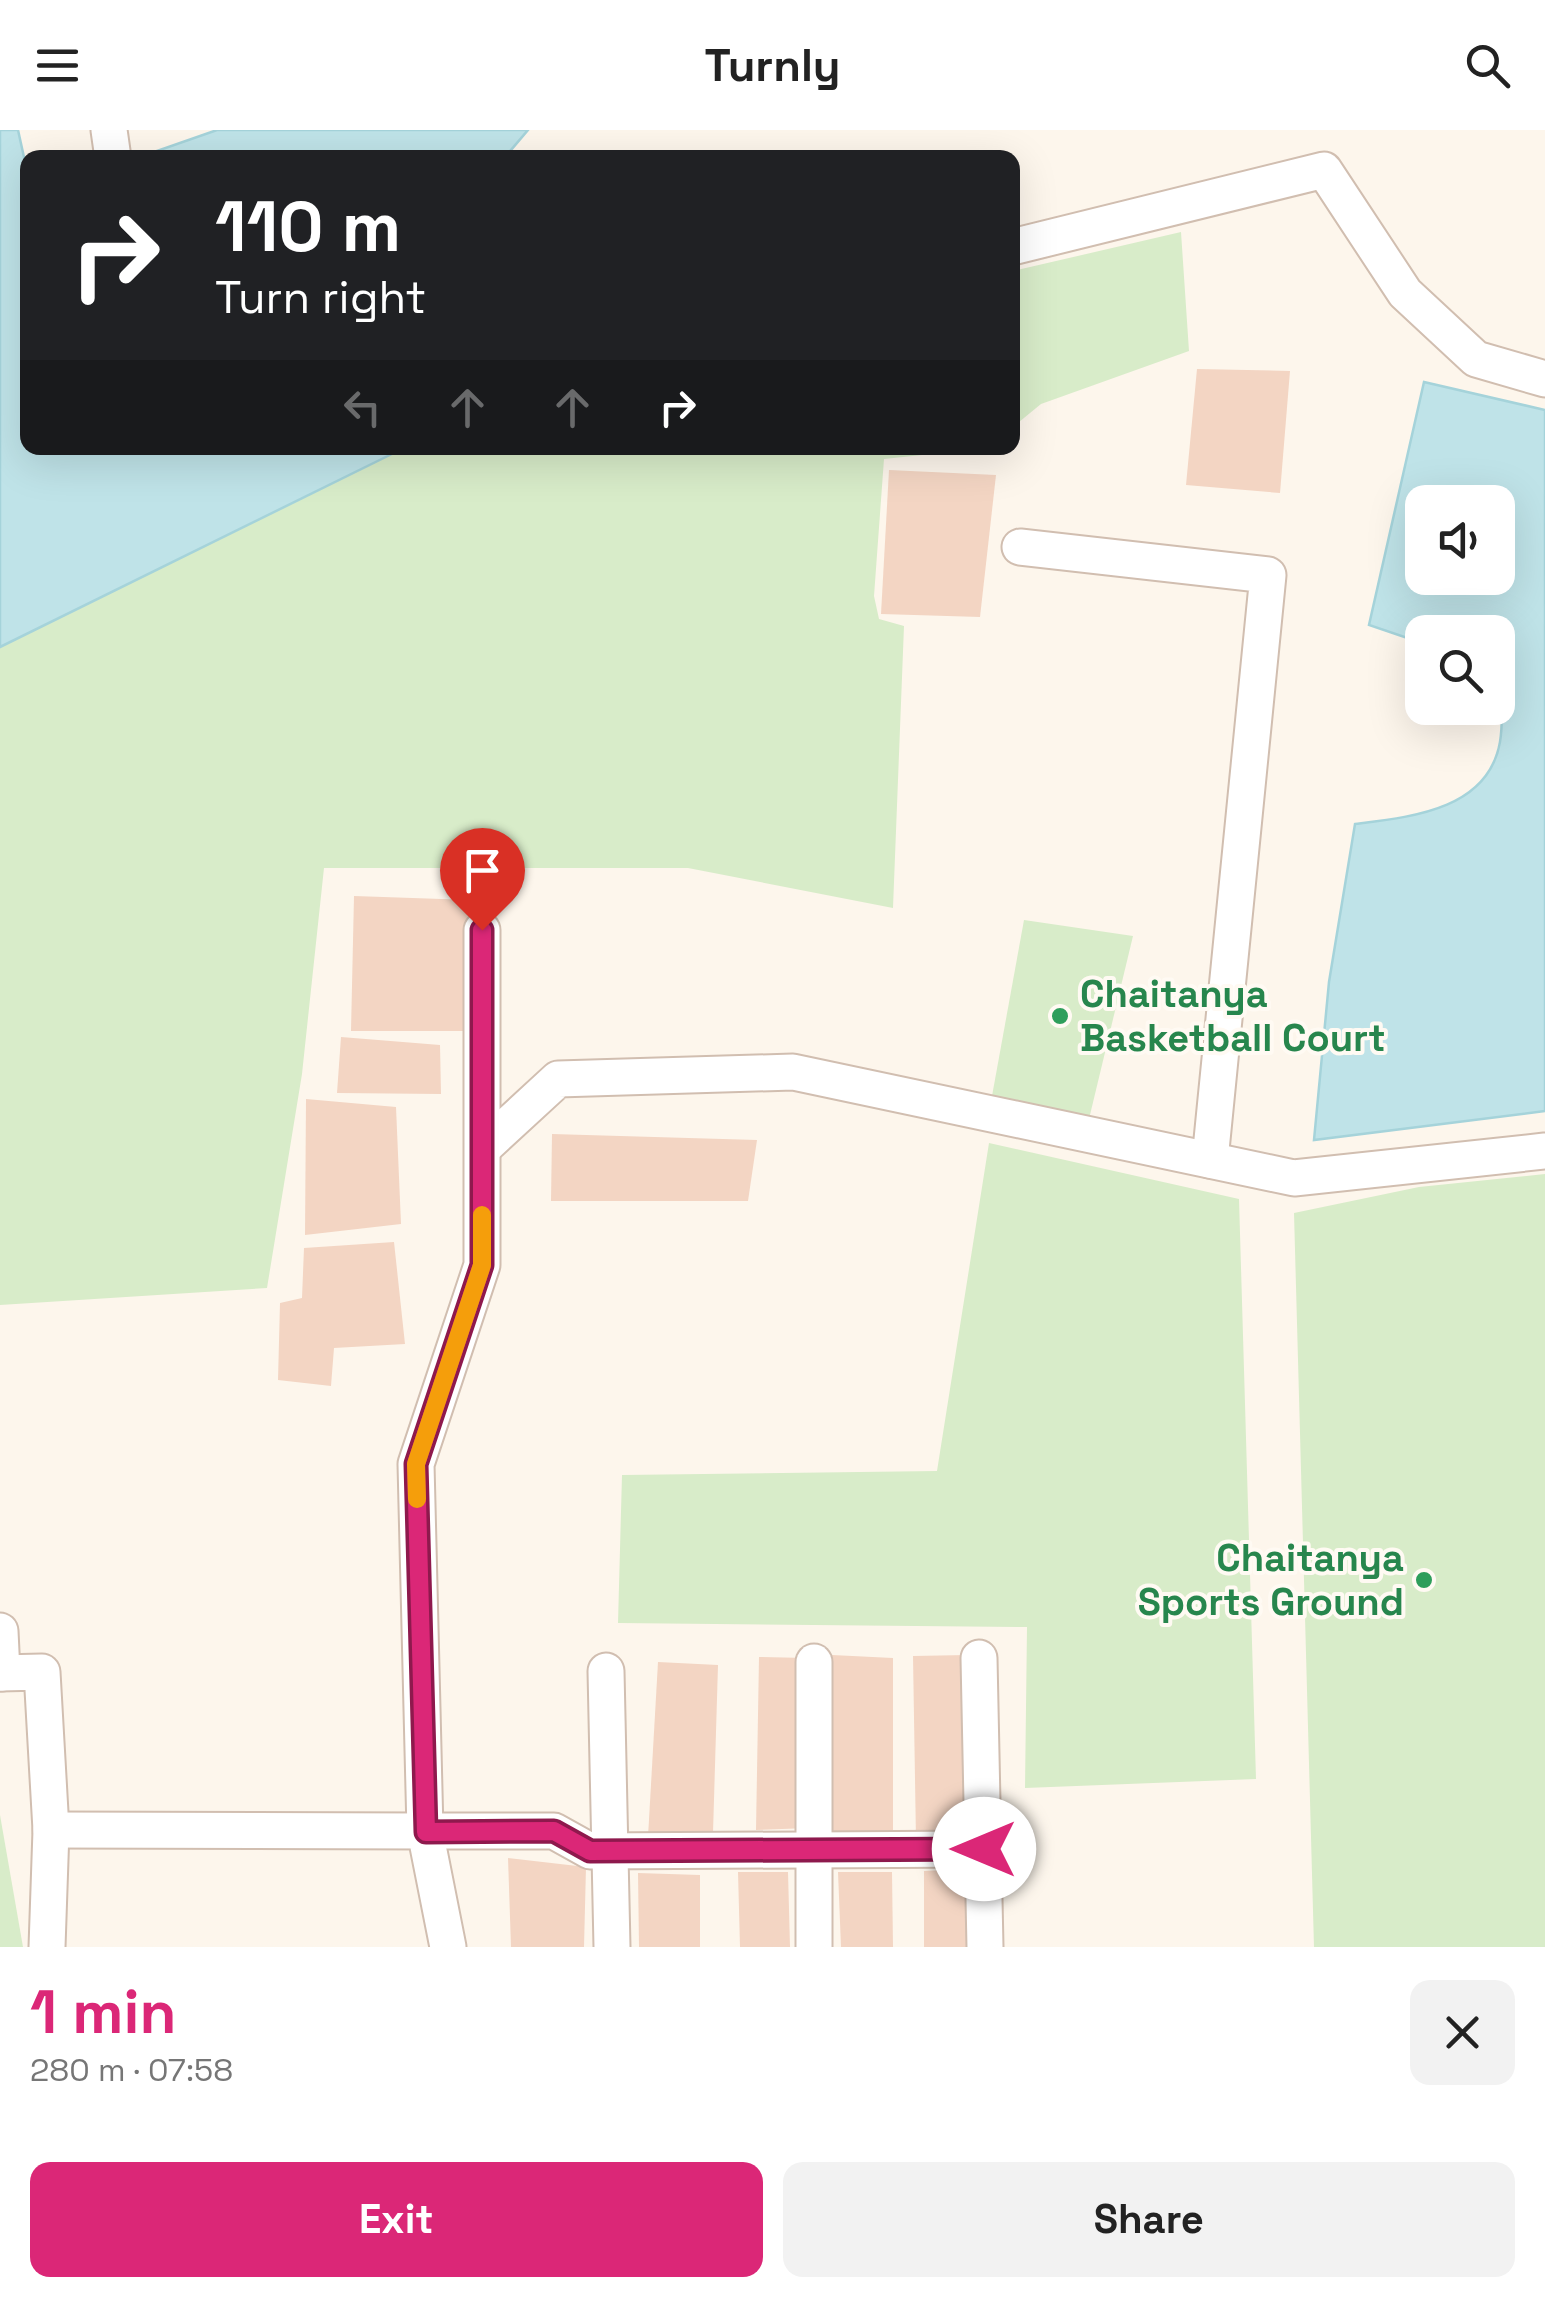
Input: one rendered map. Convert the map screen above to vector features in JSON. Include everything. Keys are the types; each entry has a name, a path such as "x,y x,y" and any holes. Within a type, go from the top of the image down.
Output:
{"street":[{"path":"1020,246 1324,170 1405,293 1476,359 1545,379"},
{"path":"1020,547 1268,575 1210,1160"},
{"path":"448,1947 426,1832 416,1464 482,1265 482,930"},
{"path":"483,1148 558,1079 793,1072 1294,1178 1545,1151"},
{"path":"0,1631 1,1673 42,1672 52,1830 47,1947"},
{"path":"978,1658 985,1947"},
{"path":"814,1662 814,1947"},
{"path":"606,1671 612,1947"},
{"path":"52,1830 554,1831 590,1851 984,1849"}],"green space":[{"path":"1181,232 1189,351 1041,404 1020,421 1020,269"},
{"path":"390,455 922,455 884,459 874,596 879,619 904,626 893,908 688,868 324,868 302,1074 267,1288 0,1305 0,647"},
{"name":"Chaitanya Basketball Court","path":"1024,920 1133,936 1089,1119 992,1096"},
{"path":"989,1143 1239,1199 1256,1779 1025,1788 1027,1627 618,1623 622,1475 937,1471"},
{"name":"Chaitanya Sports Ground","path":"1545,1174 1545,1947 1314,1947 1294,1213 1419,1187"},
{"path":"0,1815 23,1947 0,1947"}],"water":[{"path":"0,130 18,130 22,150 20,455 390,455 0,647"},
{"path":"217,130 528,130 511,150 160,150"},
{"path":"1424,382 1545,410 1545,1111 1314,1140 1329,982 1355,824 1422,813 1464,796 1493,765 1501,725 1515,725 1515,615 1405,615 1405,637 1369,625"}],"building":[{"path":"1197,369 1290,371 1280,493 1186,485"},
{"path":"889,470 996,475 980,617 881,614"},
{"path":"354,896 471,900 463,1031 351,1031"},
{"path":"341,1037 440,1045 441,1094 337,1093"},
{"path":"306,1099 396,1107 401,1224 305,1235"},
{"path":"552,1134 757,1140 748,1201 551,1201"},
{"path":"394,1242 405,1344 334,1348 331,1386 278,1380 280,1303 302,1298 304,1248"},
{"path":"832,1655 893,1658 893,1836 830,1834"},
{"path":"967,1655 967,1837 916,1840 913,1656"},
{"path":"759,1657 806,1658 809,1828 756,1830"},
{"path":"658,1662 718,1665 713,1833 648,1837"},
{"path":"508,1858 586,1867 584,1947 511,1947"},
{"path":"972,1869 973,1947 924,1947 924,1871"},
{"path":"738,1872 788,1872 790,1947 740,1947"},
{"path":"838,1872 892,1872 893,1947 841,1947"},
{"path":"638,1873 700,1875 700,1947 639,1947"}],"slow traffic":[{"path":"417,1499 416,1464 482,1265 482,1215"}],"place":[{"name":"Chaitanya Basketball Court","path":"1060,1016"},
{"name":"Chaitanya Sports Ground","path":"1424,1580"}],"route":[{"path":"482,930 482,1265 416,1464 426,1832 554,1831 590,1851 984,1849"}]}
